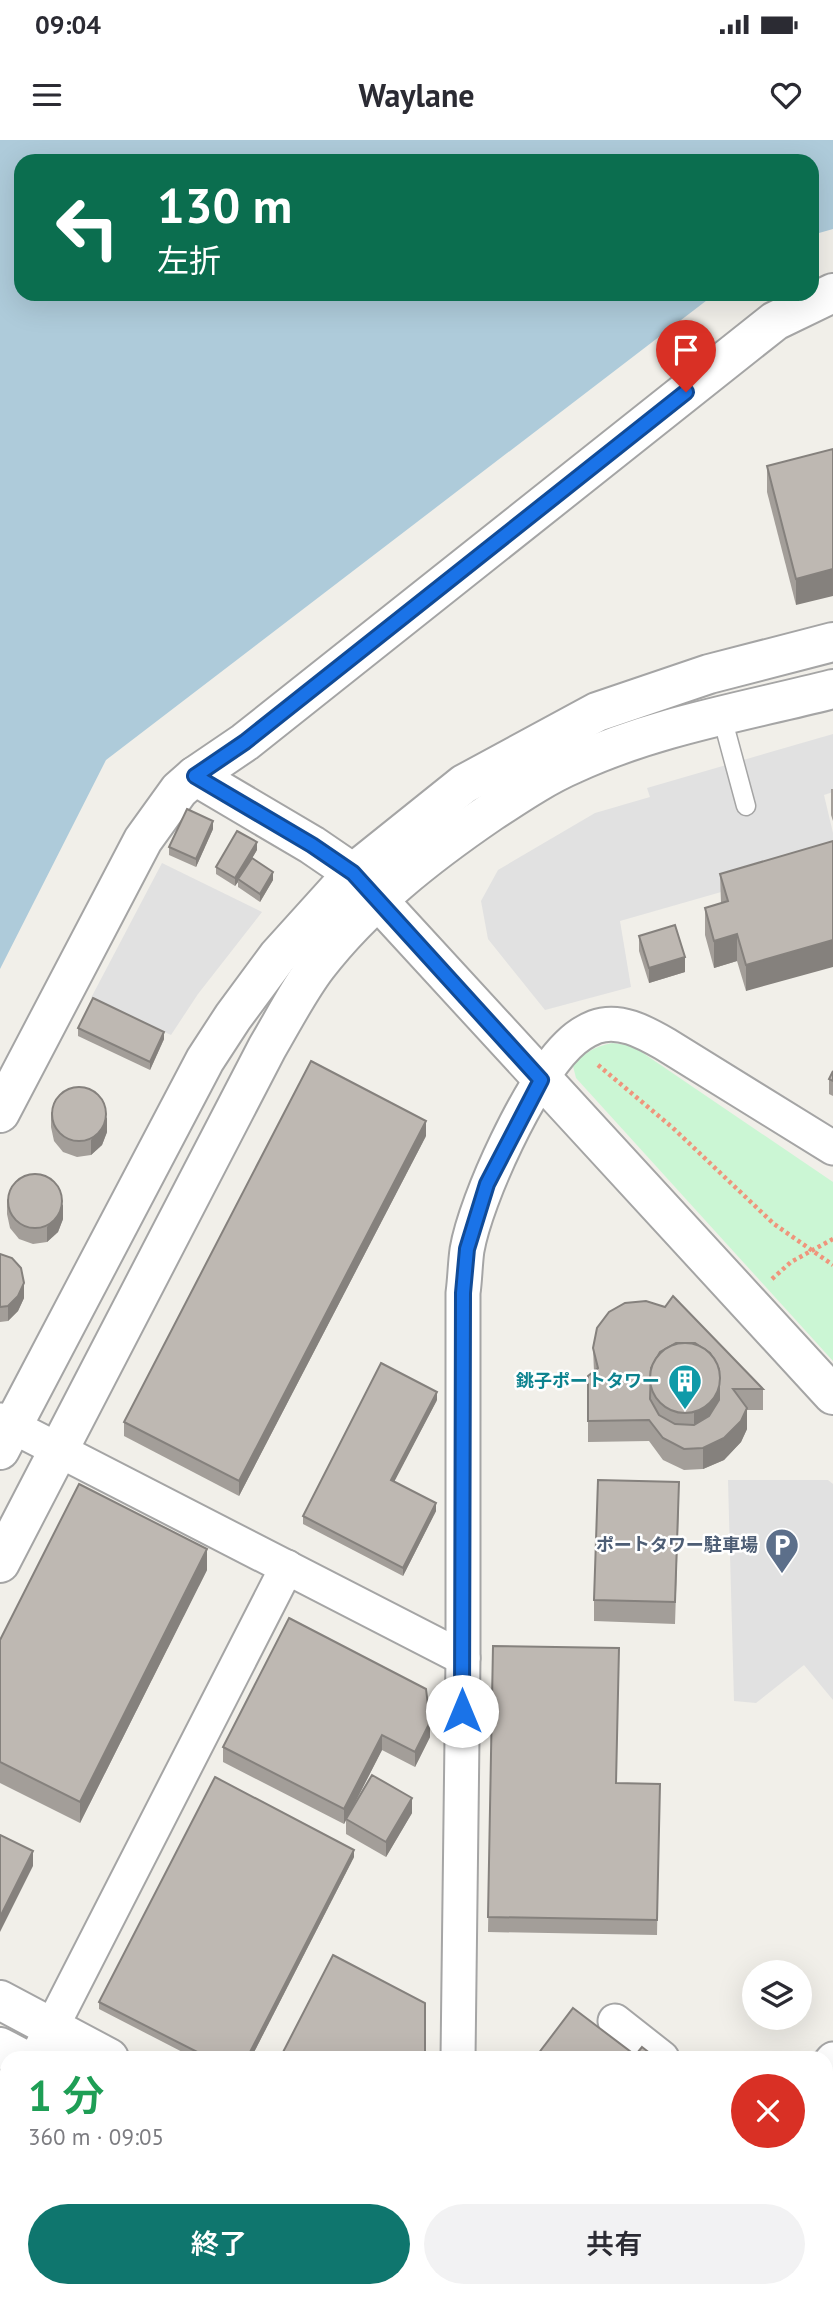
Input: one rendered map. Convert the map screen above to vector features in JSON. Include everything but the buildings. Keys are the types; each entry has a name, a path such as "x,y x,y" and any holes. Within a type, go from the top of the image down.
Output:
{"street":[{"path":"0,1113 142,840 179,790 245,742 775,321 816,301"},
{"path":"463,1658 60,1449 4,1432 205,1060 278,956 353,873 464,784 597,712 697,678 833,642"},
{"path":"0,1563 281,1024 317,967 380,900 426,857 512,799 572,764 616,747 833,689"},
{"path":"195,776 312,845 353,873 833,1395"},
{"path":"458,2051 463,1658 463,1293 467,1249 487,1184 541,1080 566,1046 596,1027 617,1024 641,1031 665,1044 833,1148"},
{"path":"44,2043 287,1567"},
{"path":"0,2000 44,2043 79,2051"},
{"path":"615,2021 654,2051"}],"lane":[{"path":"722,717 746,806"}],"path":[{"path":"595,1069 600,1064 673,1128 774,1224 833,1265"},
{"path":"772,1280 791,1262 833,1239"}],"green space":[{"path":"612,1043 627,1045 640,1051 833,1182 833,1361 576,1078 573,1066 581,1057 595,1048"}],"shaded area":[{"path":"833,734 833,792 824,795 833,833 833,860 620,921 631,987 545,1010 488,939 481,901 498,870 595,813 650,797 647,788"},
{"path":"162,863 262,912 198,994 171,1035 91,998"},
{"name":"ポートタワー駐車場","path":"728,1480 828,1480 833,1484 833,1700 804,1665 756,1703 734,1701"}],"water":[{"path":"0,140 833,140 833,229 819,233 819,154 14,154 14,301 706,301 106,760 0,969"}],"place":[{"name":"銚子ポートタワー","path":"685,1411"},
{"name":"ポートタワー駐車場","path":"782,1575"}],"route":[{"path":"462,1711 463,1293 467,1249 487,1184 541,1080 353,873 312,845 195,776 245,742 686,392"}]}
